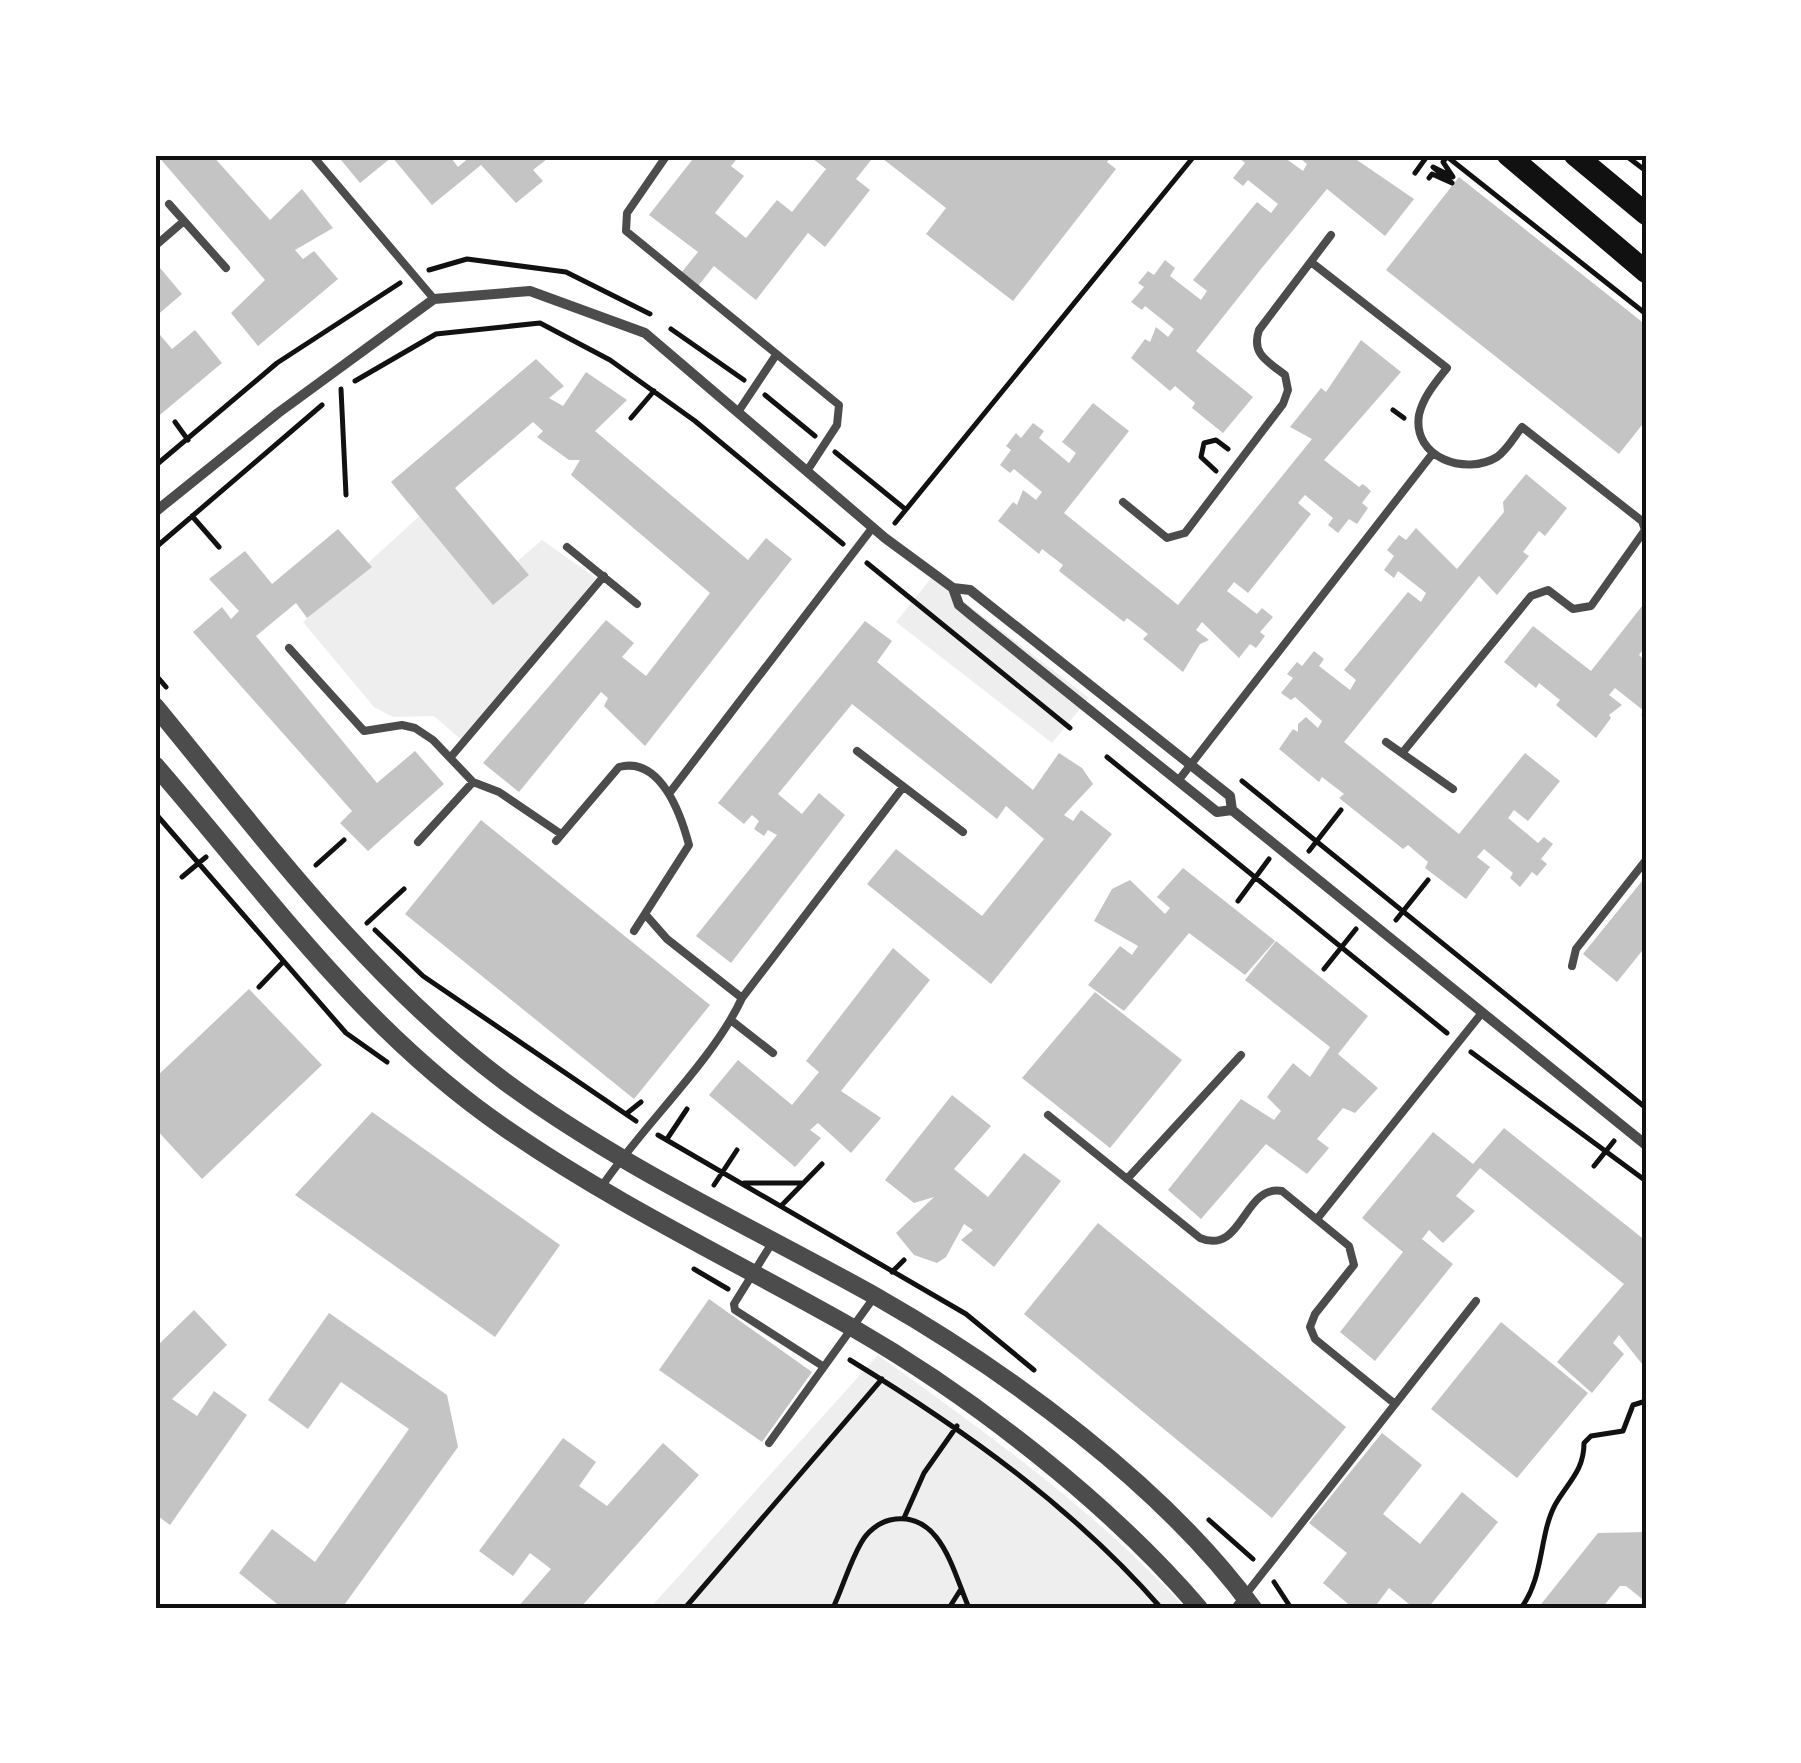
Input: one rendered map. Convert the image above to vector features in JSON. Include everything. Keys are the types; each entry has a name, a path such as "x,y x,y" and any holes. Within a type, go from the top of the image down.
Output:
{"main road":[{"path":"1508,155 1646,272"},
{"path":"1575,155 1646,214"}],"street":[{"path":"155,512 278,414 434,300 530,291 645,333 885,538 952,588 959,604 971,615 1217,812 1232,810"},
{"path":"952,588 970,590 1230,796 1232,810 1646,1145"},
{"path":"155,706 405,996 505,1081 621,1157 875,1296 972,1354 1118,1468 1244,1604"},
{"path":"155,765 337,984 406,1052 502,1126 600,1189 853,1328 900,1358 1085,1493 1156,1558 1199,1608"}],"lane":[{"path":"312,155 434,300"},
{"path":"667,155 627,213 626,230 839,404 841,415 807,471"},
{"path":"169,204 226,268"},
{"path":"155,246 184,221"},
{"path":"1122,502 1167,538 1176,539 1185,533 1283,404 1288,390 1285,375 1258,354 1255,343 1260,330 1331,235"},
{"path":"1311,262 1447,368 1420,414 1419,429 1433,453 1450,463 1480,464 1502,453 1522,427 1642,521 1645,530 1591,606 1573,609 1548,590 1531,596 1403,752"},
{"path":"738,412 776,355"},
{"path":"1178,781 1433,453"},
{"path":"671,791 873,527"},
{"path":"567,547 637,604"},
{"path":"450,758 604,576"},
{"path":"289,648 364,732 402,726 415,728 473,782 499,792 558,838 619,767 638,766 671,791 689,845 634,931"},
{"path":"1386,742 1453,789"},
{"path":"857,751 962,832"},
{"path":"418,842 473,782"},
{"path":"600,1189 644,1126 732,1020 742,998 903,787"},
{"path":"1572,966 1576,949 1646,860"},
{"path":"645,914 668,939 742,998"},
{"path":"1317,1219 1481,1014"},
{"path":"732,1020 773,1053"},
{"path":"1127,1179 1242,1055"},
{"path":"1048,1115 1200,1238 1214,1244 1226,1240 1262,1194 1273,1189 1282,1191 1317,1219 1354,1255 1354,1265 1314,1314 1310,1327 1315,1340 1395,1404"},
{"path":"772,1243 734,1304 736,1310 821,1365"},
{"path":"769,1443 821,1365 875,1296"},
{"path":"1244,1604 1265,1570 1476,1301"}],"path":[{"path":"885,538 1195,155"},
{"path":"1415,173 1428,155"},
{"path":"1626,155 1646,171"},
{"path":"1430,178 1432,174 1452,184 1432,167 1454,177 1443,162 1446,156 1646,314"},
{"path":"155,466 276,363 346,314 414,274 467,259 566,272 630,301 755,387 905,509"},
{"path":"155,548 341,390 436,334 540,323 610,360 654,391 1070,728"},
{"path":"269,352 276,363"},
{"path":"341,390 346,495"},
{"path":"631,418 654,391"},
{"path":"175,422 188,441"},
{"path":"1225,480 1202,457 1204,443 1216,440 1241,460"},
{"path":"192,516 218,547"},
{"path":"155,674 172,694"},
{"path":"1201,748 1646,1108"},
{"path":"1106,757 1458,1043 1646,1181"},
{"path":"1316,842 1341,810"},
{"path":"155,813 266,944"},
{"path":"316,865 344,840"},
{"path":"304,851 329,880"},
{"path":"182,877 206,857"},
{"path":"1238,901 1256,877"},
{"path":"1385,934 1428,880"},
{"path":"367,923 404,889"},
{"path":"354,908 422,976 644,1126 966,1314 1037,1372"},
{"path":"1324,970 1342,946"},
{"path":"259,987 282,963"},
{"path":"626,1114 641,1102"},
{"path":"666,1139 686,1112"},
{"path":"722,1172 737,1150"},
{"path":"1594,1166 1606,1152"},
{"path":"781,1206 822,1164"},
{"path":"741,1183 800,1184"},
{"path":"892,1271 904,1260"},
{"path":"685,1608 900,1358"},
{"path":"882,1379 957,1426 1068,1515 1162,1608"},
{"path":"1521,1608 1533,1592 1555,1506 1584,1462 1584,1443 1608,1430 1623,1430 1634,1405 1646,1400"},
{"path":"904,1518 924,1473 957,1426"},
{"path":"833,1608 861,1543 882,1522 904,1518 922,1521 934,1532 969,1608"},
{"path":"1208,1519 1265,1570 1292,1608"},
{"path":"949,1608 961,1589"}],"shaded area":[{"path":"435,502 500,576 542,540 596,578 466,744 434,716 393,717 374,707 303,622"},
{"path":"932,577 1089,698 1052,743 896,622"},
{"path":"878,1355 1076,1505 1185,1608 650,1608"}],"building":[{"path":"157,155 212,155 270,220 302,189 333,228 295,250 303,259 314,251 338,279 258,346 231,313 265,280"},
{"path":"337,155 449,155 458,167 472,155 552,155 533,170 543,181 516,203 481,165 432,205 392,157 360,183"},
{"path":"696,155 740,155 731,166 744,176 715,213 746,238 777,200 792,212 826,169 808,155 875,155 856,179 870,190 825,247 808,233 756,300 714,266 698,286 681,273 698,252 649,215"},
{"path":"878,155 1112,155 1107,162 1116,169 1013,301 926,234 946,208"},
{"path":"1281,155 1303,171 1307,164 1296,155 1361,155 1357,160 1414,199 1385,236 1327,189 1261,269 1196,351 1253,397 1223,433 1192,408 1195,403 1175,386 1170,391 1131,358 1145,339 1150,342 1156,327 1168,337 1174,329 1145,306 1142,310 1131,302 1144,287 1138,283 1148,271 1154,275 1165,260 1175,268 1170,276 1201,300 1207,291 1193,280 1257,202 1271,213 1278,204 1248,180 1243,186 1233,178 1245,163 1239,158"},
{"path":"1459,177 1646,325 1646,420 1619,454 1386,270"},
{"path":"155,262 182,294 155,317"},
{"path":"155,329 172,349 195,330 222,363 155,419"},
{"path":"1361,340 1401,372 1324,460 1359,487 1363,484 1371,491 1362,503 1368,508 1357,524 1349,519 1338,533 1328,525 1333,518 1305,495 1298,503 1311,514 1248,593 1234,582 1227,591 1257,614 1262,608 1273,617 1260,632 1265,636 1256,648 1250,644 1239,658 1202,622 1196,630 1209,640 1200,644 1183,672 1143,639 1148,634 1127,618 1124,622 1059,571 1063,565 1042,549 1039,554 998,521 1013,502 1017,505 1023,490 1036,500 1042,492 1014,469 1010,473 1000,465 1011,450 1006,446 1016,433 1021,438 1033,423 1044,431 1039,438 1069,463 1076,453 1062,442 1093,403 1129,431 1064,513 1178,605 1312,439 1290,427 1321,388 1326,392"},
{"path":"536,359 564,386 549,398 563,406 586,372 627,400 595,431 748,560 766,538 792,559 645,746 604,706 608,698 601,692 519,792 483,763 606,620 634,643 622,657 646,676 710,593 571,475 580,460 569,460 537,437 543,431 533,422 455,488 529,575 493,605 391,482"},
{"path":"1526,474 1567,508 1545,536 1539,531 1523,552 1529,556 1497,595 1479,576 1344,742 1459,834 1525,753 1560,781 1528,821 1514,810 1508,818 1538,843 1544,837 1553,844 1541,859 1547,864 1537,876 1532,872 1520,887 1510,878 1513,873 1484,849 1477,857 1490,867 1466,899 1425,868 1428,862 1408,845 1403,849 1339,798 1344,794 1322,777 1319,782 1279,749 1293,729 1298,732 1298,724 1306,717 1318,728 1322,721 1295,697 1291,700 1281,693 1293,678 1287,674 1297,662 1302,666 1314,651 1324,659 1319,666 1350,690 1356,680 1344,670 1408,592 1421,602 1426,593 1398,571 1394,578 1384,570 1394,556 1387,550 1399,535 1406,540 1416,528 1457,569 1504,512 1503,502"},
{"path":"338,529 372,567 307,618 296,603 256,636 377,783 415,751 444,784 368,851 340,823 352,811 193,632 222,607 231,619 239,611 209,579 245,551 272,584"},
{"path":"1646,601 1646,646 1639,655 1646,661 1646,719 1641,715 1644,711 1615,688 1609,695 1622,705 1609,715 1611,718 1596,738 1556,705 1560,700 1539,683 1536,688 1504,662 1533,626 1591,671"},
{"path":"865,621 892,641 877,662 1033,790 1059,753 1082,768 1093,784 1064,815 1073,821 1081,810 1112,834 991,984 867,884 896,849 982,916 1044,839 1006,806 997,819 852,704 778,794 802,814 819,793 845,815 731,963 696,936 777,835 768,830 764,836 754,829 759,821 752,815 744,824 718,803"},
{"path":"481,820 710,1005 634,1099 405,914"},
{"path":"1183,868 1275,941 1245,975 1189,933 1124,1011 1088,985 1120,946 1132,955 1138,946 1094,921 1112,889 1130,880 1165,914 1170,908 1157,897"},
{"path":"1646,876 1646,946 1617,982 1583,954"},
{"path":"1276,941 1368,1016 1338,1054 1378,1088 1355,1113 1343,1108 1317,1139 1329,1148 1307,1174 1266,1144 1201,1219 1168,1190 1241,1099 1274,1120 1281,1111 1267,1097 1293,1063 1310,1077 1330,1047 1245,980"},
{"path":"893,948 930,980 841,1091 881,1118 851,1153 818,1123 810,1130 821,1138 795,1167 709,1095 738,1060 792,1105 819,1072 806,1061"},
{"path":"249,989 322,1065 202,1179 155,1128 155,1078"},
{"path":"1095,992 1182,1060 1110,1148 1022,1078"},
{"path":"952,1095 991,1126 954,1169 988,1197 1024,1153 1061,1181 994,1267 961,1240 973,1230 964,1224 946,1257 937,1263 914,1255 896,1233 934,1197 914,1203 885,1180"},
{"path":"372,1112 560,1245 495,1337 295,1195"},
{"path":"1504,1128 1646,1241 1646,1369 1619,1335 1613,1343 1624,1354 1592,1393 1557,1362 1624,1284 1480,1168 1456,1196 1475,1211 1443,1243 1429,1230 1422,1239 1453,1264 1375,1361 1340,1332 1403,1252 1362,1218 1433,1132 1473,1164"},
{"path":"1098,1223 1346,1427 1272,1518 1024,1314"},
{"path":"709,1299 812,1372 762,1442 659,1370"},
{"path":"194,1310 227,1345 172,1399 197,1416 214,1391 247,1415 170,1525 155,1514 155,1348"},
{"path":"329,1313 447,1395 458,1447 342,1608 282,1608 239,1573 272,1529 315,1562 409,1429 341,1382 308,1429 268,1400"},
{"path":"1501,1322 1588,1393 1517,1478 1431,1409"},
{"path":"1382,1433 1422,1465 1383,1514 1420,1544 1462,1492 1498,1522 1428,1608 1414,1608 1389,1588 1374,1608 1353,1608 1323,1583 1347,1553 1309,1523"},
{"path":"563,1438 596,1462 579,1486 607,1506 663,1443 699,1475 580,1608 517,1608 551,1569 530,1553 513,1576 479,1551"},
{"path":"1646,1532 1646,1602 1626,1586 1620,1586 1602,1608 1538,1608 1598,1533"}]}
